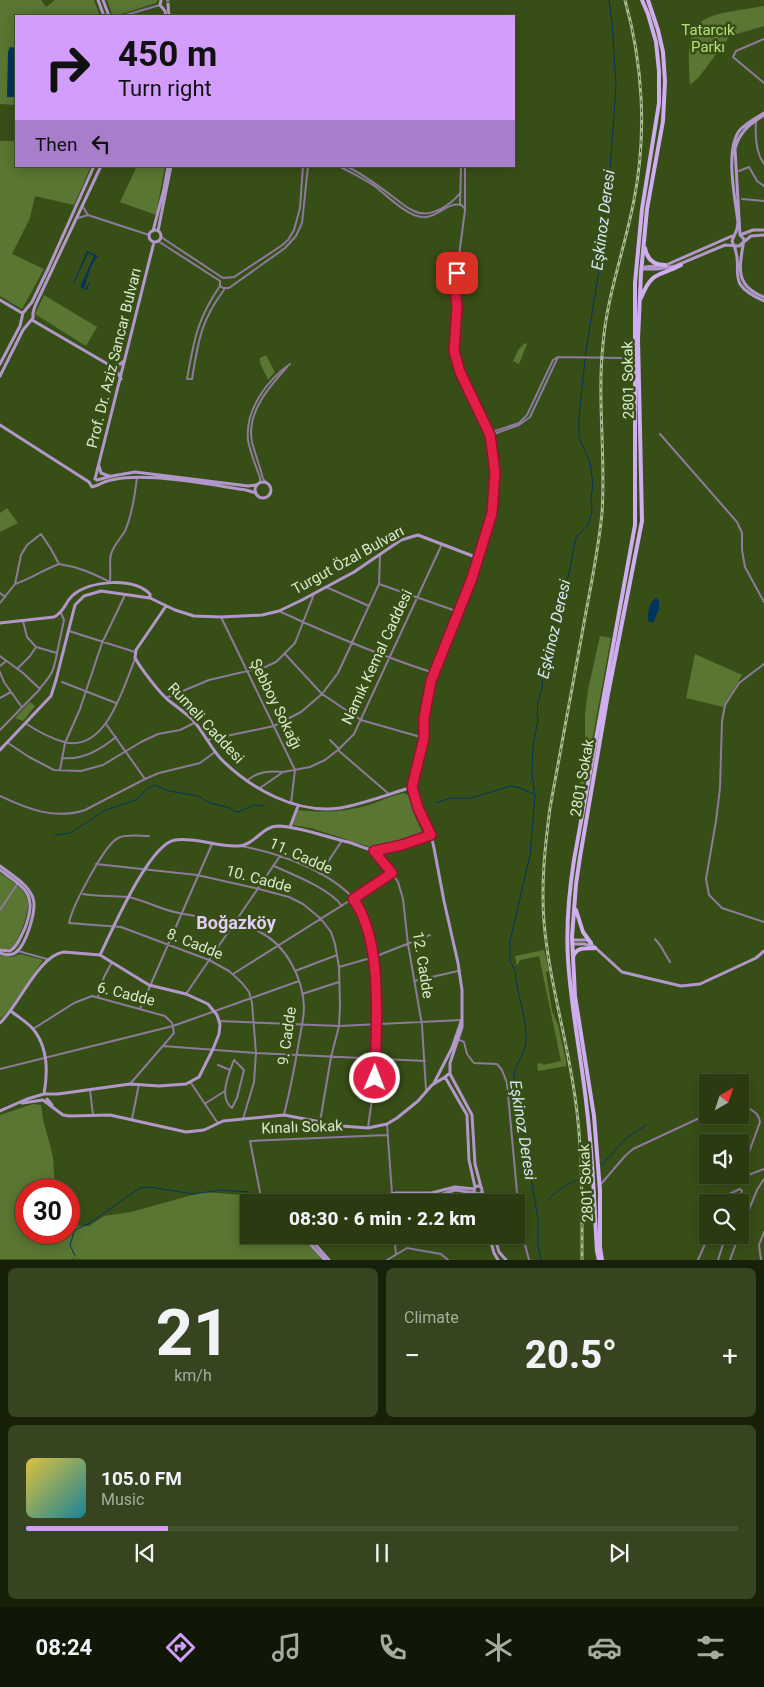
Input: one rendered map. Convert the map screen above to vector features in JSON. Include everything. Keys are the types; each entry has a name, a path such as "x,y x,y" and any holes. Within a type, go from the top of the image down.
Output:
{"main road":[{"path":"634,384 631,363 623,358 632,352 640,222 659,103 659,71 656,42 642,0"},
{"path":"636,274 641,268 649,196 663,121 665,82 663,52 648,0"},
{"path":"640,222 641,268"},
{"path":"644,242 648,258 653,263 665,266"},
{"path":"640,302 652,278 681,264"},
{"name":"2801 Sokak","path":"600,1260 597,1251 593,1172 587,1108 571,996 570,897 574,860 593,751 635,531 634,384 641,268"},
{"name":"2801 Sokak","path":"600,1260 599,1185 594,1116 575,996 571,942 579,862 642,520 634,325"},
{"path":"574,901 579,924 591,944"},
{"path":"573,959 574,954 581,948 596,949"},
{"path":"593,1172 597,1185 599,1185"}],"street":[{"path":"98,0 104,15"},
{"path":"103,0 109,15"},
{"path":"160,2 165,7 167,1"},
{"path":"167,1 168,15"},
{"path":"125,15 160,2"},
{"path":"160,2 167,15"},
{"path":"764,39 736,50 733,57 764,83"},
{"path":"764,114 741,134 735,149 734,161 741,222 740,235 743,237 741,252 743,282 750,290 764,297"},
{"path":"764,114 740,131 732,147 731,154 738,222 732,241 735,246 737,276 740,286 746,292 764,301"},
{"path":"756,120 755,138 761,160 764,164"},
{"path":"0,364 20,326 24,312 32,302 44,278 94,167"},
{"path":"0,376 30,321 101,167"},
{"path":"149,235 153,231 170,167"},
{"path":"170,167 158,231 161,236 223,278 234,277 281,246 294,230 300,208 303,167"},
{"path":"223,278 202,316 193,346 187,379 192,379 198,341 206,318 225,289 286,248 296,236 302,223 308,167"},
{"path":"341,167 373,186 406,210 420,217 436,214 454,204 461,205"},
{"path":"348,167 374,183 406,207 420,213 432,212 455,200 461,192"},
{"path":"461,167 461,205 465,210"},
{"path":"432,1085 450,1072 450,1063 461,1020 462,990 460,971 431,835 418,808 412,787 424,738 424,718 431,681 459,612 492,513 495,472 490,434 460,372 454,351 457,307 455,286 465,210 465,167"},
{"path":"739,171 749,167 757,181 764,186"},
{"path":"742,199 764,201"},
{"path":"82,207 88,215"},
{"path":"75,212 78,216"},
{"path":"78,216 88,215 149,235 151,240 220,282"},
{"path":"741,222 746,229 764,230"},
{"path":"641,268 665,266 735,235 753,230"},
{"path":"153,231 158,231"},
{"path":"641,268 658,269 681,264 725,245 740,246 751,236 764,235"},
{"name":"Prof. Dr. Aziz Sancar Bulvarı","path":"96,480 98,464 156,242 161,236"},
{"path":"228,278 231,281 231,285"},
{"path":"220,286 225,289"},
{"path":"0,300 24,312 33,313"},
{"path":"22,319 30,321 111,366 117,371 120,379"},
{"path":"490,434 519,425 530,416 558,357 636,358"},
{"path":"111,366 116,368 125,361"},
{"path":"0,425 89,482 92,487 112,480 137,476 246,490 256,493 261,497 268,495 270,487 263,479 252,440 252,427 260,402 269,388 290,364 279,371 266,387 257,401 250,420 248,440 260,478 256,493"},
{"path":"660,434 737,522 742,533 745,567 764,602"},
{"path":"98,464 101,472 112,476"},
{"path":"89,482 92,479 140,473 248,486 267,483"},
{"path":"110,582 111,556 114,545 124,532 128,522 135,497 137,476"},
{"path":"96,480 98,485"},
{"path":"0,603 15,584 16,571 21,555 27,545 42,534 52,549 58,564"},
{"name":"Turgut Özal Bulvarı","path":"0,750 51,696 75,604 84,596 101,591 150,598 187,614 221,617 252,616 279,610 314,594 354,572 400,540 418,535 478,558"},
{"name":"Namık Kemal Caddesi","path":"260,788 283,772 310,767 325,760 354,734 442,544"},
{"path":"207,740 274,726 301,712 322,694 338,673 350,643 379,584 380,554"},
{"path":"15,584 28,580 39,572 58,564 75,566 110,582 130,585 148,591 150,598"},
{"path":"0,624 54,617 61,613 71,597 78,592 92,586 110,582"},
{"path":"379,584 417,599 459,612"},
{"path":"326,587 369,606"},
{"path":"0,593 5,598"},
{"path":"60,770 65,743 86,693 102,643 126,594"},
{"path":"166,698 208,680 265,667 276,662 295,643 314,594"},
{"path":"25,724 65,743 87,740 96,735 106,724 116,703 135,658 135,652 166,606"},
{"path":"279,610 389,659 435,674"},
{"path":"0,730 51,676 64,620 61,613"},
{"name":"Şebboy Sokağı","path":"221,617 295,770 291,804"},
{"path":"23,621 27,637 36,647 57,653"},
{"path":"69,631 135,652"},
{"path":"17,669 36,647"},
{"path":"285,654 322,694 361,720 424,738"},
{"path":"0,656 37,684 40,689"},
{"name":"Rumeli Caddesi","path":"135,658 166,698 194,723 215,752 228,766 247,781 291,804 321,809 339,808 360,804 412,787"},
{"path":"0,666 6,661"},
{"path":"764,664 739,683 725,706 722,721 720,788 706,879 709,895 722,908 764,922"},
{"path":"0,672 4,682 22,707"},
{"path":"62,682 86,693 116,703"},
{"path":"0,698 11,692"},
{"path":"8,743 54,770 81,771 103,765 158,734 180,730 194,723"},
{"path":"106,724 145,780"},
{"path":"62,758 72,759 88,755 102,748 116,737"},
{"path":"330,740 339,749 339,752 389,794"},
{"path":"0,796 35,811 49,814 70,814 85,810 160,773 200,762 215,752"},
{"path":"247,781 256,774 283,772"},
{"path":"290,827 298,806"},
{"path":"100,955 144,869 167,842 176,840 241,846 275,826 290,827 374,851 388,849 431,835"},
{"path":"82,894 96,864 117,838 149,836"},
{"path":"320,874 341,842"},
{"path":"140,1009 197,875 213,843"},
{"name":"11. Cadde","path":"241,846 280,856 320,874 341,888 353,899 365,920 374,957 376,1025 375,1078 368,1128"},
{"name":"12. Cadde","path":"374,851 398,882 402,899 421,1023 427,1092"},
{"path":"186,994 280,856"},
{"name":"10. Cadde","path":"96,864 197,875 259,889 289,897 303,904 321,919 331,932 337,955 339,967 339,1026 331,1057 320,1122"},
{"path":"0,866 26,887 34,903 31,922 18,951 10,955 0,952"},
{"path":"274,866 312,884 338,901 342,906"},
{"path":"0,870 25,890 31,905 30,914 14,949 0,952"},
{"path":"233,974 392,873"},
{"path":"0,910 18,883"},
{"name":"9. Cadde","path":"82,894 128,897 181,914 213,918 261,932 279,946 289,958 299,981 304,1011 284,1115"},
{"name":"8. Cadde","path":"82,894 69,923 115,926 167,944 209,960 233,974 246,987 251,998 256,1053 253,1087 243,1119"},
{"path":"339,967 374,957 430,935"},
{"path":"655,939 670,962"},
{"path":"571,942 584,940 591,944 622,972 681,986 700,984 756,958 764,951"},
{"path":"571,942 584,944 596,949"},
{"path":"18,951 47,959"},
{"path":"0,1023 11,1011 47,959 58,952 100,955 149,985 186,994 205,1002 216,1012 219,1021 219,1034 213,1049 201,1074 191,1083 166,1086 130,1084 58,1094 27,1099 0,1111"},
{"path":"295,971 337,955"},
{"path":"98,997 104,977 112,962"},
{"path":"414,981 460,971"},
{"path":"0,1069 174,1026 299,981"},
{"path":"302,994 339,982"},
{"name":"6. Cadde","path":"33,1029 85,997 98,997 165,1016 174,1026"},
{"path":"11,1011 33,1029 39,1040 48,1068 45,1097"},
{"path":"219,1021 339,1026 461,1020"},
{"path":"130,1084 174,1033 174,1026"},
{"path":"45,1097 63,1114 69,1116 110,1115 186,1132 204,1130 218,1123 284,1115 342,1126 368,1128 386,1124 410,1108 427,1092 457,1039"},
{"path":"457,1039 464,1042 467,1054 472,1062 476,1064 497,1064 502,1070 507,1083 520,1225 529,1260"},
{"path":"164,1046 256,1053 425,1061"},
{"path":"234,1060 244,1070 237,1098 232,1108 227,1104 225,1091 234,1060"},
{"path":"218,1065 230,1070"},
{"path":"441,1070 447,1068 450,1072 472,1115 475,1164 481,1187 479,1193"},
{"path":"441,1070 440,1074 445,1077 467,1115 469,1160 475,1188 479,1193"},
{"path":"191,1083 218,1123"},
{"path":"132,1119 139,1084"},
{"path":"90,1090 93,1115"},
{"path":"205,1103 225,1091"},
{"path":"749,1110 756,1113 760,1122 740,1177 747,1177 764,1169"},
{"path":"599,1185 633,1149 699,1118"},
{"path":"386,1124 392,1194"},
{"name":"Kınalı Sokak","path":"260,1194 250,1140 387,1135"},
{"path":"749,1210 764,1179"},
{"path":"423,1194 455,1187 481,1187"},
{"path":"729,1194 740,1189 742,1191 741,1194"},
{"path":"438,1194 455,1190 479,1193"},
{"path":"761,1260 759,1245 764,1232"},
{"path":"310,1244 325,1260"},
{"path":"315,1244 329,1260"},
{"path":"395,1244 396,1254"},
{"path":"492,1244 498,1260"},
{"path":"497,1244 506,1260"},
{"path":"698,1260 705,1244"},
{"path":"718,1260 723,1244"},
{"path":"730,1260 736,1244"},
{"path":"387,1260 407,1248 441,1254 448,1260"}],"green space":[{"path":"0,0 41,0 46,7 55,0 94,0 100,15 15,15 15,105 0,104"},
{"path":"107,0 158,0 156,3 118,15 112,14"},
{"name":"Tatarcık Parkı","path":"764,6 764,26 730,36 699,77 690,85 690,43 694,31 701,22 725,13"},
{"path":"0,141 15,141 15,167 91,167 74,205 35,196 30,218 12,254 44,269 22,309 0,296"},
{"path":"137,167 165,167 156,215 120,202"},
{"path":"44,295 97,327 86,346 35,314"},
{"path":"525,343 527,344 519,364 513,361 518,350"},
{"path":"266,355 275,372 268,380 260,363 260,358"},
{"path":"7,508 18,523 0,532 0,513"},
{"path":"600,636 611,638 584,785 580,784 585,762 585,714 588,690"},
{"path":"695,654 742,675 723,707 686,698"},
{"path":"30,702 35,706 23,721 15,718"},
{"path":"404,793 409,796 422,832 420,837 380,848 373,848 311,828 292,825 298,810 325,812 351,809"},
{"path":"0,873 20,888 28,900 26,918 20,933 14,945 7,949 0,948"},
{"path":"544,950 549,971 546,972 552,1011 558,1025 566,1066 538,1071 537,1061 538,1064 542,1063 543,1065 561,1061 539,956 520,960 517,966 515,956"},
{"path":"20,954 43,960 8,1011 0,1019 0,955 12,957"},
{"path":"33,1104 41,1105 53,1157 54,1179 15,1179 15,1244 80,1244 80,1226 89,1226 104,1216 131,1212 203,1192 240,1195 240,1244 313,1244 327,1259 0,1259 0,1115"}],"water":[{"path":"10,47 15,48 15,97 7,97 8,52"},
{"path":"87,251 98,256 84,288 86,288 91,280 87,290 80,287 94,256 88,253 73,284"},
{"path":"655,598 659,600 659,609 653,623 648,621 648,614"}],"waterway":[{"name":"Eşkinoz Deresi","path":"541,1260 538,1246 538,1219 514,1080 515,1070 524,1050 526,1030 515,970 510,961 510,941 530,855 535,796 532,774 533,746 543,669 570,569 575,541 577,536 588,525 592,512 591,498 593,485 590,462 579,438 579,417 586,350 600,264 611,157 616,86 609,0"},
{"path":"55,835 70,833 106,810 138,799 146,789 155,785 169,791 198,796 210,803 238,812 255,805 264,806"},
{"path":"436,803 451,798 471,798 511,786 534,794"},
{"path":"602,1165 625,1139 646,1125"},
{"path":"548,1200 562,1188 589,1174"},
{"path":"75,1256 70,1245 74,1232 140,1188 150,1187 193,1194 221,1190 248,1192"}],"railway":[{"path":"582,1260 582,1178 578,1117 572,1075 546,944 543,879 550,808 593,574 602,513 601,365 605,326 634,200 641,150 642,125 639,74 636,49 625,0"}],"district":[{"name":"Boğazköy","path":"236,922"}],"route":[{"path":"375,1078 374,957 368,928 359,906 353,899 392,873 374,851 388,849 431,835 418,808 412,787 422,752 424,718 431,681 472,578 492,513 495,472 490,435 460,372 454,351 457,273"}]}
